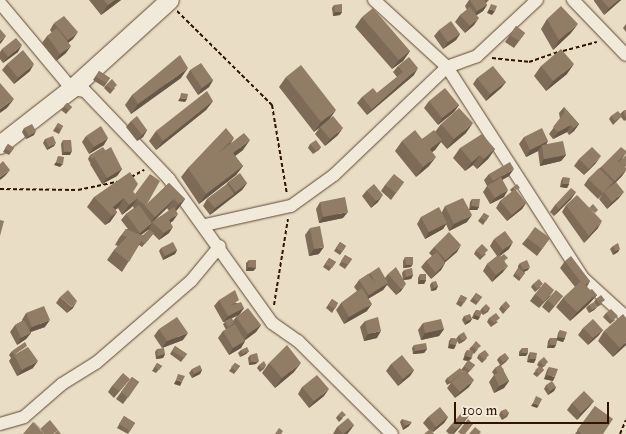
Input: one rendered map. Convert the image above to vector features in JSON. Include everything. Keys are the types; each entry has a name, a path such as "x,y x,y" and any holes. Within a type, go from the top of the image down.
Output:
{"main road":[{"path":"0,145 72,89 168,1"}],"street":[{"path":"374,0 447,67 583,278 626,316"},
{"path":"205,225 291,206 334,175 447,67 477,56 537,0"},
{"path":"573,0 612,38 626,55"},
{"path":"0,3 72,89 85,91 155,164 205,225 272,323 298,341 392,434"},
{"path":"0,424 24,417 62,384 96,363 191,281 220,246"}],"path":[{"path":"168,1 272,105 281,180 291,206 272,323"},
{"path":"477,56 529,62 612,38"},
{"path":"0,188 104,186 155,164"},
{"path":"620,434 626,420"}],"building":[{"path":"104,0 115,0 108,5"},
{"path":"470,0 484,0 487,5 477,11"},
{"path":"602,0 619,0 609,8"},
{"path":"342,4 342,12 335,12 334,5"},
{"path":"491,4 497,6 495,11 489,9"},
{"path":"561,6 578,24 559,40 547,19"},
{"path":"470,7 479,18 470,26 460,15"},
{"path":"373,8 410,51 399,60 362,17"},
{"path":"64,16 78,32 68,40 54,23"},
{"path":"451,21 460,34 448,42 439,30"},
{"path":"516,26 525,33 519,41 510,35"},
{"path":"57,28 71,46 60,54 47,36"},
{"path":"0,29 6,36 0,41"},
{"path":"16,38 22,45 8,57 2,49"},
{"path":"561,49 574,64 553,81 541,66"},
{"path":"23,50 34,64 18,78 7,64"},
{"path":"180,55 188,68 138,104 132,95"},
{"path":"409,57 418,68 372,109 362,97 373,88 377,93 403,72 398,66"},
{"path":"201,63 213,80 202,88 190,70"},
{"path":"301,65 336,110 321,122 286,77"},
{"path":"493,66 506,82 490,94 477,78"},
{"path":"99,71 110,78 106,83 96,77"},
{"path":"112,79 117,85 112,90 106,85"},
{"path":"0,83 14,99 0,109"},
{"path":"445,88 459,105 442,118 429,101"},
{"path":"207,91 213,101 163,141 156,131"},
{"path":"181,93 188,94 187,99 180,98"},
{"path":"67,103 72,107 68,110 64,106"},
{"path":"564,107 579,124 574,128 571,125 558,132 553,127 564,113"},
{"path":"459,108 473,123 454,139 441,124"},
{"path":"618,111 622,116 615,121 611,116"},
{"path":"137,116 147,130 142,135 131,121"},
{"path":"333,116 343,128 330,139 320,127"},
{"path":"58,123 63,126 61,130 56,127"},
{"path":"32,124 36,131 29,136 24,128"},
{"path":"101,126 108,138 94,147 86,136"},
{"path":"226,128 234,138 217,154 244,133 250,140 233,153 243,166 206,194 188,168"},
{"path":"542,128 548,141 530,150 524,137"},
{"path":"415,130 422,139 434,130 442,140 430,149 436,157 423,167 402,141"},
{"path":"482,134 495,149 484,159 480,155 472,162 460,148"},
{"path":"53,136 56,143 49,147 45,139"},
{"path":"63,140 71,140 72,151 64,152"},
{"path":"316,140 321,147 316,151 310,144"},
{"path":"563,141 566,155 544,159 542,145"},
{"path":"8,144 14,148 11,152 5,148"},
{"path":"103,147 105,150 92,159 90,155"},
{"path":"111,147 122,169 107,178 94,157"},
{"path":"592,147 601,156 589,169 579,159"},
{"path":"621,147 626,153 618,161 626,170 615,181 601,167"},
{"path":"626,155 626,166 625,167 619,162"},
{"path":"58,156 64,157 63,164 56,162"},
{"path":"3,161 10,170 0,177 0,164"},
{"path":"510,162 514,169 493,181 489,174"},
{"path":"599,168 613,182 603,193 588,179"},
{"path":"130,172 138,184 133,192 138,198 129,205 124,198 113,207 117,212 112,216 94,197"},
{"path":"240,173 247,183 236,192 228,182"},
{"path":"150,174 160,181 146,206 137,199 135,194"},
{"path":"394,174 404,182 396,193 385,185"},
{"path":"501,177 508,190 495,198 487,186"},
{"path":"563,177 570,178 569,184 563,184"},
{"path":"616,182 624,192 612,202 604,192"},
{"path":"169,183 185,199 179,204 174,199 155,217 145,206"},
{"path":"227,184 234,194 215,208 207,199"},
{"path":"374,184 383,195 376,201 367,190"},
{"path":"517,184 520,188 516,190 513,187"},
{"path":"571,188 576,192 559,209 555,205"},
{"path":"515,189 526,203 512,215 500,201"},
{"path":"577,195 602,221 589,236 566,205"},
{"path":"345,197 348,212 323,217 320,202"},
{"path":"463,198 472,215 454,224 445,206"},
{"path":"472,199 480,199 479,207 472,206"},
{"path":"593,204 598,210 595,213 589,208"},
{"path":"139,205 152,223 140,233 126,214"},
{"path":"174,207 178,214 169,220 173,227 164,233 152,222"},
{"path":"439,207 447,223 429,232 421,217"},
{"path":"484,213 489,216 486,221 481,218"},
{"path":"0,220 4,221 0,236"},
{"path":"320,226 324,247 314,249 310,228"},
{"path":"535,227 550,238 542,249 527,238"},
{"path":"126,229 144,236 129,262 114,250 127,237 122,235"},
{"path":"150,230 154,233 145,244 141,241 144,236 142,236"},
{"path":"505,231 513,242 503,250 494,239"},
{"path":"449,232 461,245 446,260 434,247"},
{"path":"173,242 177,250 165,256 161,248"},
{"path":"340,242 346,246 342,252 336,248"},
{"path":"618,243 620,249 615,251 613,246"},
{"path":"482,244 488,250 482,256 476,250"},
{"path":"437,252 445,263 436,273 426,261"},
{"path":"504,254 508,258 504,261 500,257"},
{"path":"345,255 352,259 348,265 341,261"},
{"path":"499,255 508,266 496,275 487,264"},
{"path":"571,256 590,281 585,285 565,261"},
{"path":"405,257 413,257 413,264 406,265"},
{"path":"329,258 336,262 332,268 325,264"},
{"path":"249,260 256,260 256,268 248,267"},
{"path":"527,260 530,267 523,270 520,263"},
{"path":"379,267 388,283 369,295 359,280 368,274 376,284 370,273"},
{"path":"396,267 406,284 401,289 388,274"},
{"path":"412,268 413,275 406,277 404,270"},
{"path":"519,268 525,273 521,278 515,273"},
{"path":"420,274 426,274 426,280 420,280"},
{"path":"539,279 543,284 537,289 533,284"},
{"path":"436,281 438,286 434,288 432,282"},
{"path":"581,281 595,295 577,312 563,298"},
{"path":"545,282 554,290 544,302 535,294"},
{"path":"362,288 372,304 349,317 341,303"},
{"path":"592,289 597,295 592,299 595,295 590,290"},
{"path":"68,290 77,301 72,307 60,297"},
{"path":"235,290 239,300 230,306 241,302 244,308 228,316 219,300"},
{"path":"556,290 563,296 554,306 547,300"},
{"path":"476,293 482,297 478,302 473,298"},
{"path":"461,295 467,298 464,303 458,300"},
{"path":"601,295 605,300 600,304 596,299"},
{"path":"332,299 338,303 335,309 328,305"},
{"path":"506,301 510,306 506,310 501,306"},
{"path":"594,302 597,307 592,310 589,305"},
{"path":"486,304 490,308 485,312 482,308"},
{"path":"44,306 50,320 32,327 26,313"},
{"path":"248,308 261,325 248,334 236,317"},
{"path":"611,309 618,316 612,321 606,313"},
{"path":"476,310 482,311 480,317 475,315"},
{"path":"496,313 500,318 494,323 489,318"},
{"path":"470,314 472,319 467,321 464,316"},
{"path":"623,314 626,318 626,342 620,348 604,331"},
{"path":"177,317 188,333 167,341 159,329"},
{"path":"378,317 381,331 368,334 365,321"},
{"path":"231,318 234,323 228,327 225,321"},
{"path":"441,319 444,329 425,333 423,323"},
{"path":"593,319 603,330 593,338 583,328"},
{"path":"24,320 31,333 21,338 15,325"},
{"path":"235,324 245,341 233,348 223,331"},
{"path":"560,330 567,332 565,338 558,337"},
{"path":"464,332 467,338 462,341 459,335"},
{"path":"451,338 458,339 456,345 450,344"},
{"path":"550,338 557,338 556,345 550,345"},
{"path":"476,341 481,346 476,350 472,346"},
{"path":"25,342 27,346 14,355 12,351"},
{"path":"426,343 427,349 415,351 414,345"},
{"path":"287,345 301,363 282,378 269,363"},
{"path":"175,346 187,354 184,358 172,351"},
{"path":"28,347 38,361 22,370 14,355"},
{"path":"247,347 249,351 243,354 241,350"},
{"path":"164,348 165,354 158,356 157,349"},
{"path":"522,348 528,348 528,353 522,353"},
{"path":"467,350 473,351 472,358 466,356"},
{"path":"485,350 489,355 484,360 479,354"},
{"path":"530,352 537,353 536,359 530,359"},
{"path":"257,353 259,361 251,362 250,355"},
{"path":"505,353 509,358 503,362 499,357"},
{"path":"402,355 414,370 403,379 391,364"},
{"path":"544,357 548,362 544,366 539,361"},
{"path":"468,360 475,365 470,371 464,366"},
{"path":"264,361 266,365 262,369 259,365"},
{"path":"157,363 162,366 159,370 155,367"},
{"path":"235,363 240,366 236,371 231,367"},
{"path":"200,365 202,370 194,374 192,369"},
{"path":"500,365 504,370 498,373 495,368"},
{"path":"540,366 544,370 539,374 535,370"},
{"path":"549,367 558,369 555,377 547,375"},
{"path":"460,368 463,372 450,382 447,378"},
{"path":"465,370 474,380 460,392 451,382"},
{"path":"503,370 509,381 499,386 494,375"},
{"path":"123,373 130,379 119,391 112,386"},
{"path":"178,374 185,376 182,382 176,380"},
{"path":"317,375 329,389 314,401 302,387"},
{"path":"132,377 139,382 128,398 121,392"},
{"path":"552,381 556,387 550,391 546,385"},
{"path":"584,391 594,401 581,413 572,403"},
{"path":"536,396 542,399 539,405 533,403"},
{"path":"595,406 613,419 603,434 582,434 577,430"},
{"path":"440,407 448,417 436,427 428,417"},
{"path":"506,409 509,413 504,416 501,411"},
{"path":"342,411 346,415 342,418 338,415"},
{"path":"463,411 469,416 456,429 451,425"},
{"path":"124,416 135,423 130,431 119,424"},
{"path":"348,418 354,425 343,434 337,427"},
{"path":"402,419 412,422 405,426"},
{"path":"468,419 473,424 465,434 461,434 458,432"},
{"path":"50,420 58,430 53,434 44,434 40,429"},
{"path":"33,422 44,434 23,434"},
{"path":"475,427 481,432 479,434 469,434"},
{"path":"279,428 283,431 281,434 275,434"},
{"path":"430,429 434,434 424,434"}]}
